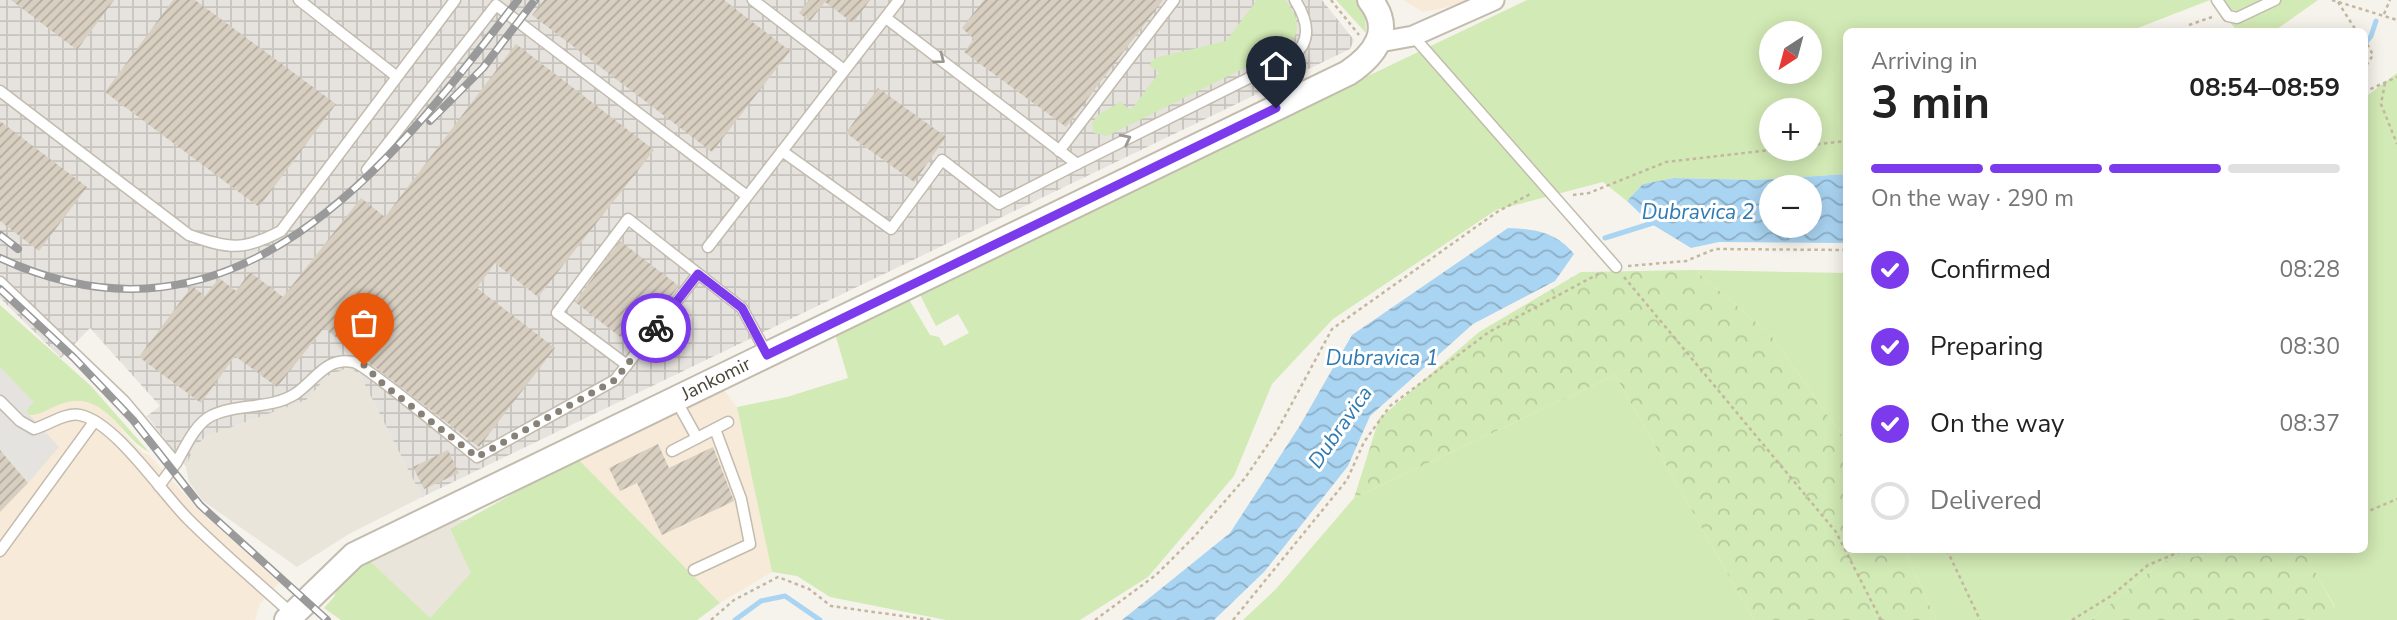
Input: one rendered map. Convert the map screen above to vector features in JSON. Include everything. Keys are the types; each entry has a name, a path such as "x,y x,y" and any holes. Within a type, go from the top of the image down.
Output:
{"street":[{"path":"1370,0 1381,18 1370,42"},
{"path":"1370,42 1413,36 1494,0"},
{"name":"Jankomir","path":"290,617 354,555 1348,73 1366,60 1370,42"}],"lane":[{"path":"299,0 396,76"},
{"path":"0,91 189,235 225,248 256,244 281,231 455,0"},
{"path":"753,0 844,70"},
{"path":"708,247 900,0"},
{"path":"1059,151 1174,0"},
{"path":"782,151 891,229 942,160 999,204 1293,56 1303,48 1306,31 1306,17 1295,0"},
{"path":"2217,0 2225,12 2237,18 2275,0"},
{"path":"367,170 498,3 747,196"},
{"path":"886,18 1077,164"},
{"path":"1413,36 1616,267"},
{"path":"627,365 557,313 628,219 742,308 767,355"},
{"path":"159,485 197,429 211,416 268,404 295,394 324,367 354,362 364,365 384,385 477,457 615,380 698,274"},
{"path":"0,282 124,401 176,463"},
{"path":"676,399 697,438"},
{"path":"0,401 20,421 34,429 68,415 80,415 94,422 127,449 222,552 290,617"},
{"path":"0,551 94,422"},
{"path":"672,451 728,422"},
{"path":"694,570 750,544 741,499 715,429"}],"path":[{"path":"1331,0 1359,36 1370,42"},
{"path":"2332,0 2397,20"},
{"path":"2384,14 2390,0"},
{"path":"2338,2 2354,28"},
{"path":"2189,25 2225,12"},
{"path":"2368,42 2373,55 2368,63"},
{"path":"2368,90 2397,77"},
{"path":"2385,83 2381,104 2397,144"},
{"path":"1822,144 1843,141"},
{"path":"1554,199 1589,192 1666,162 1759,151"},
{"path":"1095,620 1156,575 1245,478 1277,431 1332,329 1497,212 1544,187"},
{"path":"1233,620 1347,480 1364,442 1390,406 1489,332 1616,267 1686,261 1715,249 1843,250"},
{"path":"1616,267 1836,532 1843,546"},
{"path":"2368,511 2397,499"},
{"path":"1847,553 1881,620"},
{"path":"1948,553 1980,620"},
{"path":"2072,620 2111,596 2148,565 2177,553"},
{"path":"711,620 734,600 778,577 810,589 831,606 931,620"},
{"path":"897,615 897,620"}],"shaded area":[{"path":"0,0 1322,0 1354,40 1350,49 422,497 359,373 347,368 328,376 306,400 205,437 193,449 186,467 147,416 160,406 90,328 61,358 0,298"},
{"path":"1403,0 1483,0 1423,12"},
{"path":"0,329 113,412 123,432 143,453 149,455 196,507 279,583 260,604 255,620 0,620"},
{"path":"0,367 34,402 26,411 59,447 28,483 0,450"},
{"path":"347,368 359,373 422,497 349,534 297,567 203,501 189,482 186,467 193,449 205,437 305,400 328,376"},
{"path":"721,386 737,407 772,572 720,603 577,458"},
{"path":"450,520 467,520 450,530 472,573 430,619 367,558"}],"green space":[{"path":"1257,0 1285,0 1297,22 1291,45 1107,136 1094,133 1092,123 1098,115 1120,102 1131,110 1159,73 1149,65 1155,58 1226,41"},
{"path":"1336,0 1358,0 1365,15 1366,33"},
{"path":"1527,0 2210,0 2138,28 1843,28 1843,174 1759,175 1758,180 1674,178 1643,184 1627,201 1603,182 1496,210 1333,319 1272,384 1234,476 1148,577 1080,620 946,620 830,597 797,576 772,572 737,407 787,397 848,378 834,330 907,296 930,335 939,337 944,346 969,333 958,314 936,326 918,291"},
{"path":"2212,0 2318,0 2279,28 2235,28"},
{"path":"2397,73 2397,620 2307,620 2335,607 2305,553 2368,553 2368,95"},
{"path":"1695,270 1843,273 1843,437 1771,335"},
{"path":"1695,270 1771,335 1843,437 1843,553 1906,553 1936,620 1754,620 1615,375 1354,498 1379,419 1479,332 1581,272"},
{"path":"0,305 91,386 149,452 134,441 107,413 90,403 70,401 33,415 27,414 0,368"},
{"path":"1615,375 1754,620 1243,620 1276,589 1354,498"},
{"path":"577,458 720,603 697,620 341,620 324,608 334,597 339,582 367,558 430,618 471,573 450,529"},
{"path":"1906,553 2220,553 2163,561 2091,620 1936,620"},
{"path":"2220,553 2305,553 2335,608 2307,620 2091,620 2163,561"}],"water":[{"name":"Dubravica 2","path":"1843,174 1843,243 1719,242 1691,248 1650,223 1627,201 1643,184 1674,178 1759,180 1759,238 1822,238 1822,176"},
{"name":"Dubravica 1","path":"1508,228 1527,229 1552,236 1574,254 1555,281 1473,324 1370,416 1348,466 1264,572 1214,620 1122,620 1230,533 1299,427 1352,335"}],"building":[{"path":"11,0 114,0 77,50"},
{"path":"173,0 195,0 336,104 259,207 105,92"},
{"path":"544,0 724,0 790,51 712,152 532,15"},
{"path":"809,0 870,0 853,23 825,2 810,21 799,13"},
{"path":"984,0 1163,0 1066,127 964,52 974,39 962,28"},
{"path":"516,44 654,150 538,297 495,263 477,288 555,348 479,447 324,328 277,387 235,356 201,403 139,357 192,286 205,296 219,278 236,291 250,272 283,297 361,198 385,217"},
{"path":"878,88 946,137 914,182 846,133"},
{"path":"0,121 87,187 39,251 0,221"},
{"path":"620,241 679,286 632,346 575,302"},
{"path":"658,444 669,468 713,447 734,501 662,535 637,483 620,491 609,468"},
{"path":"0,450 28,483 0,512"},
{"path":"448,450 459,473 424,489 413,467"}],"waterway":[{"name":"Dubravica","path":"2368,40 2376,21"},
{"name":"Dubravica","path":"1605,238 1656,222"},
{"name":"Dubravica","path":"735,620 761,601 785,596 820,620"}],"railway":[{"path":"0,258 85,285 162,287 234,268 300,232 360,183 416,126 518,0"},
{"path":"430,121 483,68 535,0"},
{"path":"0,235 18,249"},
{"path":"0,289 74,358 133,420 200,505 327,620"}],"way so far":[{"path":"364,365 384,385 477,457 615,380 656,328"}],"route":[{"path":"656,328 698,274 742,308 767,355 1276,108"}]}
